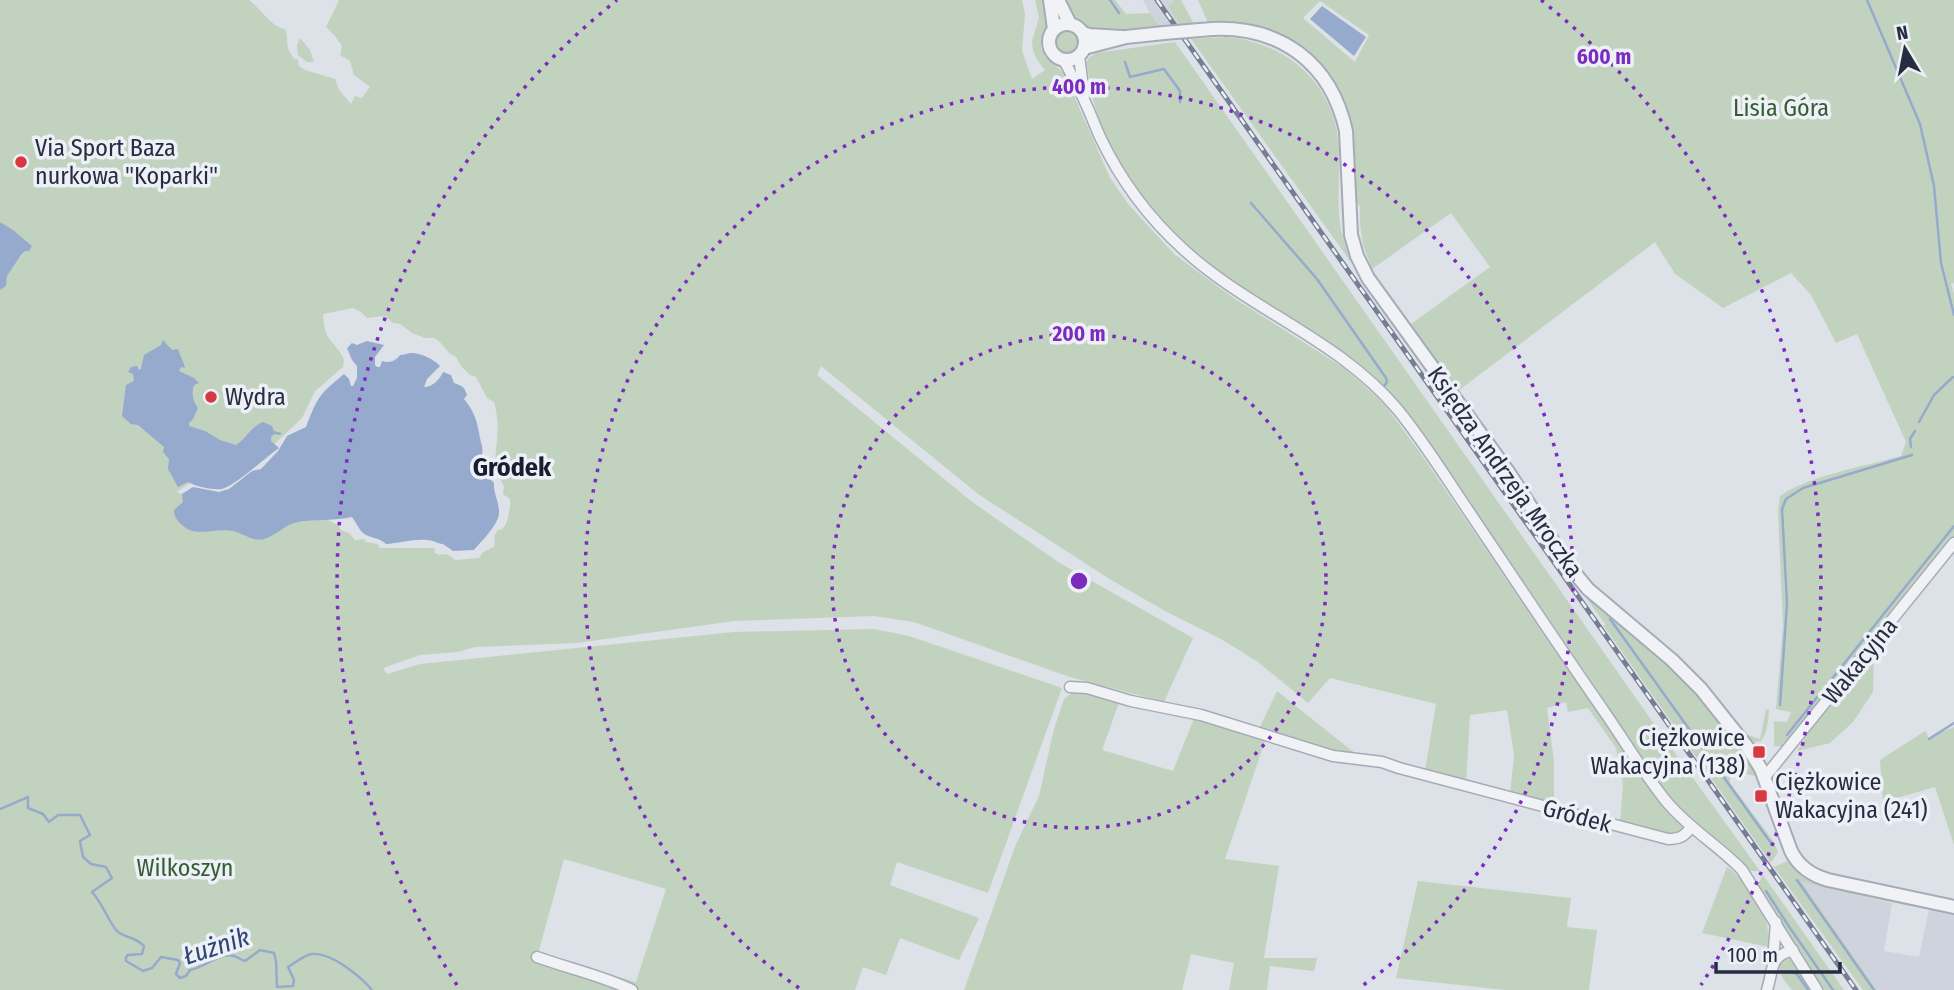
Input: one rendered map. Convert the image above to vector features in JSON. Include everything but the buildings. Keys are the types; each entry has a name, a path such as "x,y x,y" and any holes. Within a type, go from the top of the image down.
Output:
{"street":[{"path":"1051,0 1055,22 1048,40 1049,47 1052,53 1063,60 1084,96 1102,141 1142,205 1168,235 1201,264 1225,283 1357,369 1396,407 1665,800 1691,827 1727,854 1750,881 1817,990"},
{"path":"1058,0 1070,24"},
{"path":"1054,29 1070,24 1083,33 1085,43 1081,52 1074,59 1063,60"},
{"name":"Księdza Andrzeja Mroczka","path":"1083,33 1126,37 1212,29 1240,30 1269,37 1298,52 1321,74 1336,99 1344,123 1348,145 1351,235 1357,256 1368,278 1509,473 1569,566 1588,589 1672,660 1701,689 1748,748 1764,778 1797,862 1810,873 1837,883 1954,907"},
{"name":"Księdza Andrzeja Mroczka","path":"1081,52 1126,37"},
{"path":"1081,52 1084,96"},
{"name":"Wakacyjna","path":"1764,778 1954,543"},
{"name":"Gródek","path":"1070,687 1087,688 1131,701 1201,715 1333,756 1382,762 1668,839 1686,835 1691,827"},
{"path":"1767,990 1773,962 1776,922"},
{"path":"1773,962 1780,954 1793,950"},
{"path":"537,957 632,990"}],"shaded area":[{"path":"1143,0 1172,0 1168,6 1180,26 1160,27"},
{"path":"1800,880 1892,903 1884,951 1919,957 1929,909 1954,914 1954,990 1877,990"}],"green space":[{"name":"Wilkoszyn","path":"0,0 249,0 270,21 286,30 288,49 293,58 298,60 299,66 335,79 339,90 351,104 355,96 362,98 370,87 354,75 350,61 340,55 342,46 326,27 339,0 1022,0 1025,14 1022,51 1032,79 1045,70 1033,51 1032,41 1039,18 1035,0 1043,0 1048,22 1041,38 1041,48 1045,57 1064,73 1110,178 1129,205 1174,254 1232,297 1344,368 1384,404 1561,660 1672,817 1683,827 1681,833 1620,824 1623,784 1616,748 1588,708 1568,712 1566,702 1547,708 1554,761 1554,806 1510,794 1514,755 1507,710 1470,715 1466,783 1425,771 1436,704 1330,678 1308,703 1258,662 1111,580 978,494 821,366 817,375 971,501 1058,562 1193,638 1164,702 1070,677 914,622 874,616 734,621 577,643 475,647 458,652 420,655 383,668 387,674 420,664 734,632 874,629 909,636 1062,688 988,893 897,862 890,885 979,918 959,960 900,938 886,975 863,967 855,990 0,990 0,290 6,286 7,276 25,251 13,230 0,222","holes":["353,308 367,318 385,316 412,333 434,338 456,357 470,375 476,377 487,398 494,402 498,426 495,465 500,467 503,494 510,499 510,505 505,525 495,535 494,547 483,552 479,558 455,560 447,554 435,553 434,548 380,548 378,544 366,542 364,539 355,540 338,525 326,519 276,527 191,499 185,492 176,492 192,482 266,452 302,418 315,391 343,367 344,360 327,334 323,314","564,859 666,889 636,982 538,954"]},
{"path":"1063,0 1115,0 1126,14 1150,13 1160,27 1096,32 1084,28 1075,20"},
{"path":"1172,0 1181,0 1194,24 1180,26 1168,6"},
{"name":"Lisia Góra","path":"1198,0 1954,0 1954,283 1951,284 1954,294 1954,537 1785,747 1774,746 1774,721 1787,722 1791,712 1776,709 1783,626 1778,511 1780,496 1821,477 1901,456 1906,442 1857,334 1836,343 1811,295 1791,273 1723,308 1675,274 1655,242 1458,391 1411,324 1490,267 1451,213 1372,269 1363,245 1360,207 1354,198 1351,120 1328,73 1303,49 1274,33 1242,25 1208,23","holes":["1320,1 1369,35 1355,62 1303,18"]},
{"path":"1067,30 1076,33 1079,42 1076,51 1067,54 1058,51 1055,42 1058,33"},
{"path":"1227,37 1247,40 1282,54 1298,65 1323,94 1332,112 1337,132 1340,224 1353,265 1191,39"},
{"path":"300,38 310,50 314,62 307,62 298,55 297,45"},
{"path":"1175,42 1760,871 1747,871 1667,795 1425,439 1375,377 1341,351 1212,266 1169,228 1132,184 1104,134 1086,62 1096,53"},
{"path":"1581,591 1686,679 1747,755 1756,776 1730,771 1730,783 1774,842 1778,852 1771,863 1603,625 1606,625"},
{"path":"1874,652 1873,692 1853,722 1830,743 1797,751 1816,722"},
{"path":"1077,689 1120,700 1102,750 1173,771 1195,716 1266,738 1225,859 1279,866 1264,958 1317,958 1314,971 1270,966 1267,990 1229,990 1234,963 1191,954 1182,990 964,990 1016,844 1039,796 1054,729 1064,699"},
{"path":"1277,691 1356,754 1342,755 1259,729"},
{"path":"1766,709 1769,710 1765,734 1761,741 1751,743 1745,734 1760,739"},
{"path":"1954,727 1954,845 1935,787 1883,802 1880,760 1925,731 1929,738"},
{"path":"1788,861 1808,878 1942,909 1941,912 1801,881 1877,990 1863,990 1774,867"},
{"path":"1727,867 1750,890 1763,911 1767,921 1769,947 1702,933"},
{"path":"1763,875 1844,990 1824,990 1758,884"},
{"path":"1418,881 1571,898 1567,927 1597,930 1589,990 1505,990 1396,978"},
{"path":"1787,956 1793,959 1814,990 1792,990 1786,983 1779,964 1780,959"}],"water":[{"path":"1322,6 1366,37 1354,56 1310,19"},
{"path":"0,222 32,246 22,254 7,276 6,286 0,290"},
{"path":"163,340 172,350 178,349 185,368 181,367 179,371 199,383 194,385 193,391 198,408 189,426 236,445 263,422 272,426 274,431 282,433 271,437 271,441 279,448 228,487 209,489 188,482 178,487 168,469 169,459 163,452 164,447 138,425 131,424 122,416 126,385 134,381 133,374 128,372 131,367 137,366 141,369 144,355 161,345"},
{"name":"Wydra","path":"367,341 384,345 375,357 377,367 380,367 382,361 392,361 400,355 419,354 440,366 427,379 424,387 436,382 443,372 451,375 454,383 465,390 467,395 464,399 476,421 483,464 494,483 499,512 493,527 474,550 453,551 443,544 427,540 386,544 363,533 352,517 298,522 260,540 226,530 192,531 181,524 174,510 183,502 182,494 193,487 219,492 229,489 252,471 261,469 278,451 287,436 306,427 317,402 329,387 344,374 353,386 357,378 357,366 347,348 352,343 357,345"}],"waterway":[{"path":"1110,0 1119,13"},
{"path":"1867,0 1920,124 1934,186 1941,263 1954,315"},
{"path":"1125,62 1130,77 1164,69 1180,91 1180,102"},
{"path":"1251,203 1317,279 1386,378 1384,386"},
{"path":"1919,422 1934,395 1953,377"},
{"path":"1911,447 1910,439 1915,431"},
{"path":"1780,705 1787,603 1782,509 1786,499 1803,488 1912,455"},
{"path":"1787,735 1954,526"},
{"path":"1610,619 1771,843"},
{"path":"1929,739 1954,723"},
{"name":"Łużnik","path":"0,809 28,797 28,808 43,814 49,822 58,815 80,815 90,835 80,841 83,857 91,864 106,867 112,878 92,892 116,930 144,946 142,954 126,957 126,961 143,971 152,968 161,957 178,960 180,963 176,974 180,978 186,976 190,970 217,958 228,955 245,961 260,950 274,953 277,987 293,986 294,980 288,967 306,956 320,954 345,966 372,990"},
{"path":"1797,880 1874,990"},
{"path":"1766,891 1833,990"},
{"path":"1787,971 1797,974 1808,990"}],"railway":[{"path":"1157,0 1856,990"}],"place":[{"name":"Via Sport Baza nurkowa \"Koparki\"","path":"21,162"},
{"name":"Wydra","path":"211,397"},
{"name":"Ciężkowice Wakacyjna (138)","path":"1759,752"},
{"name":"Ciężkowice Wakacyjna (241)","path":"1761,796"}],"district":[{"name":"Gródek","path":"512,467"}]}
